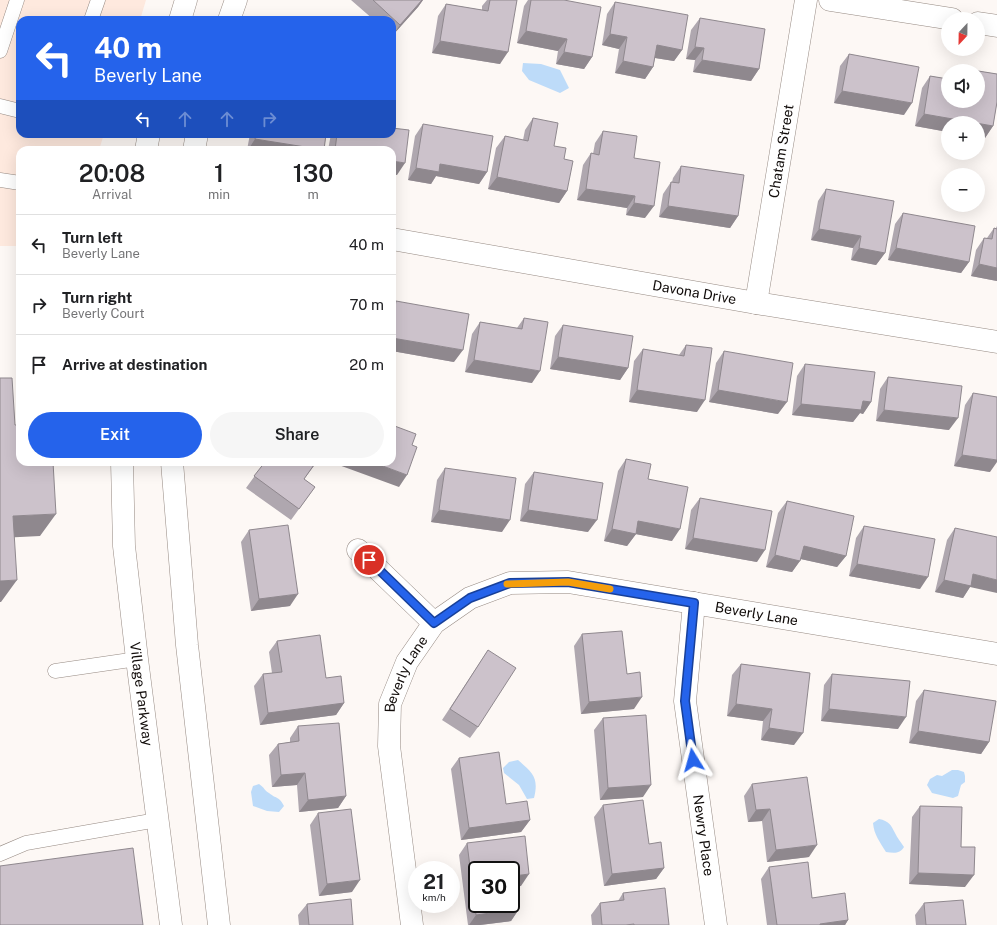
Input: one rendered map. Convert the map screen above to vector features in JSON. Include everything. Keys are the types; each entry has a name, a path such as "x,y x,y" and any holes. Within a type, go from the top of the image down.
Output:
{"street":[{"path":"181,16 186,0"},
{"path":"230,16 236,0"},
{"name":"Chatam Street","path":"756,303 806,0"},
{"path":"830,0 941,17"},
{"path":"985,24 997,26"},
{"name":"Davona Drive","path":"396,240 756,303 997,342"},
{"name":"Village Parkway","path":"122,466 124,546 171,925"},
{"path":"172,466 187,645 219,925"},
{"path":"358,550 434,623"},
{"name":"Beverly Lane","path":"412,925 389,746 390,704 406,662 434,623 470,598 510,583 568,582 997,654"},
{"name":"Newry Place","path":"694,603 685,701 716,925"}],"lane":[{"path":"0,51 17,0"},
{"path":"92,16 98,0"},
{"path":"0,106 16,110"},
{"path":"0,180 16,182"},
{"path":"55,671 137,659"},
{"path":"0,854 26,843 157,820"}],"shaded area":[{"path":"0,0 146,0 141,16 16,16 16,138 103,138 100,146 16,146 16,246 0,246"}],"water":[{"path":"523,63 541,64 560,70 569,88 560,93 529,80 522,71"},
{"path":"518,760 534,776 536,785 534,798 527,799 519,785 504,773 503,768 509,762"},
{"path":"952,770 964,772 965,776 965,782 961,785 958,796 953,798 932,793 927,785 930,779 937,775 942,776"},
{"path":"259,784 282,803 284,806 279,812 267,811 253,806 251,792 253,786"},
{"path":"879,819 887,822 891,826 904,847 901,851 894,853 886,852 878,838 873,823"}],"building":[{"path":"373,0 422,0 400,25 396,21 396,16 390,16"},
{"path":"490,0 517,0 508,52 440,41 446,4 488,11"},
{"path":"531,0 564,0 601,7 592,57 564,52 567,39 526,31"},
{"path":"615,2 688,15 682,50 657,45 653,67 623,61 627,37 610,34"},
{"path":"700,18 765,29 759,69 702,60 704,48 695,47"},
{"path":"849,54 919,67 912,103 842,91"},
{"path":"985,72 997,74 997,102 993,126 985,125 985,116 941,117 924,114 930,76 941,78 941,108 985,108"},
{"path":"533,118 558,123 554,146 566,148 564,159 573,161 567,191 497,177 505,136 528,141"},
{"path":"423,124 493,136 487,172 440,164 439,172 416,168"},
{"path":"396,128 409,130 405,163 396,162 396,146 336,146 336,138 396,138"},
{"path":"603,131 637,136 634,158 660,162 654,206 634,203 635,196 586,189 591,153 599,155"},
{"path":"326,138 324,146 299,146 255,139"},
{"path":"681,166 744,175 738,216 668,206 671,182 679,183"},
{"path":"826,189 894,201 885,253 859,248 861,236 819,229"},
{"path":"903,213 975,226 969,262 896,248"},
{"path":"994,228 997,229 997,268 979,264 984,238 992,239"},
{"path":"396,301 469,314 463,350 396,339"},
{"path":"524,318 548,322 540,371 474,360 480,322 522,329"},
{"path":"563,325 633,336 628,368 558,357"},
{"path":"686,345 712,348 705,400 637,390 643,349 684,356"},
{"path":"724,351 793,363 787,402 718,390"},
{"path":"805,364 875,372 871,402 863,401 861,410 801,404"},
{"path":"888,377 962,386 958,418 884,410"},
{"path":"0,378 12,378 16,425 16,466 53,466 56,514 13,516 17,580 0,581"},
{"path":"973,393 997,397 997,460 962,455"},
{"path":"396,426 416,434 412,445 417,447 407,475 383,466 396,466"},
{"path":"626,459 651,464 648,479 688,487 680,529 638,521 636,534 612,529"},
{"path":"262,466 313,466 304,479 315,487 299,509 254,476"},
{"path":"445,468 516,478 510,520 439,510"},
{"path":"534,472 603,483 597,520 528,510"},
{"path":"700,498 772,511 765,550 693,538"},
{"path":"787,501 854,516 846,556 804,546 800,561 775,555"},
{"path":"288,525 298,594 259,599 249,530"},
{"path":"864,526 935,539 928,577 857,564"},
{"path":"955,528 997,537 997,580 973,574 971,586 944,580"},
{"path":"622,631 627,674 640,672 642,697 589,702 582,634"},
{"path":"320,635 326,678 341,676 344,703 268,713 263,674 282,672 277,641"},
{"path":"488,650 516,668 478,727 450,709"},
{"path":"741,664 810,673 803,733 769,728 772,709 736,704"},
{"path":"832,674 910,681 906,717 829,709"},
{"path":"924,690 996,701 989,742 918,731"},
{"path":"646,715 651,785 608,788 603,718"},
{"path":"339,723 346,796 308,800 305,773 281,775 278,744 299,741 298,726"},
{"path":"499,752 506,804 527,801 530,820 469,828 459,758"},
{"path":"807,777 817,845 776,850 770,809 756,810 752,784"},
{"path":"643,800 649,844 661,842 664,868 612,874 603,805"},
{"path":"920,806 962,807 961,847 975,847 974,875 918,873"},
{"path":"351,809 360,880 327,884 318,813"},
{"path":"525,836 529,874 520,875 520,861 469,861 467,843"},
{"path":"133,848 143,925 0,925 0,866"},
{"path":"808,862 812,898 845,893 848,920 820,925 777,925 769,867"},
{"path":"665,888 669,925 602,925 600,903 624,900 623,893"},
{"path":"351,899 353,925 309,925 307,904"},
{"path":"963,900 966,925 926,925 924,903"},
{"path":"476,913 490,913 476,915"}],"slow traffic":[{"path":"507,584 568,582 610,589"}],"route":[{"path":"369,560 434,623 470,598 510,583 568,582 694,603 685,701 693,760"}]}
